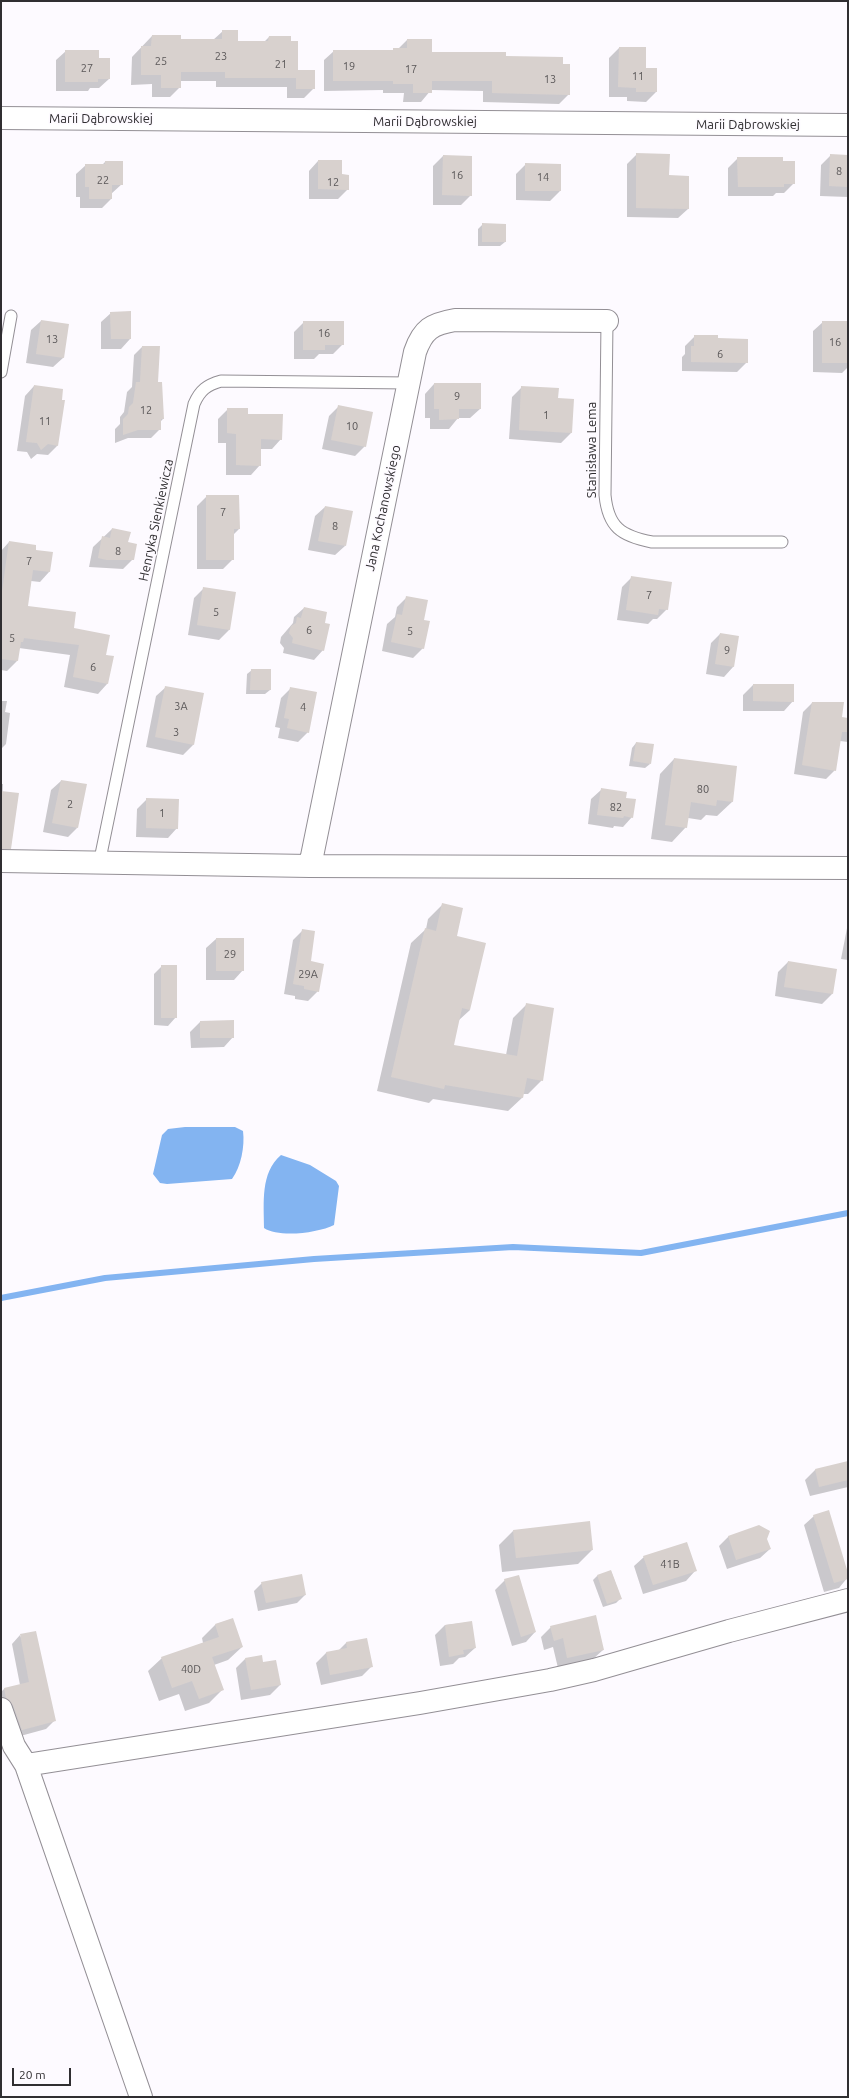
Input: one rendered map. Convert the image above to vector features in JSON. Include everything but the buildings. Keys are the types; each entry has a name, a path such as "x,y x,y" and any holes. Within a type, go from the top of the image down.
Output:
{"street":[{"name":"Marii Dąbrowskiej","path":"1,118 848,126"},
{"name":"Jana Kochanowskiego","path":"310,866 419,339 428,329 440,322 455,320 607,322"},
{"path":"1,861 99,864 310,866 848,868"},
{"path":"26,1765 413,1704 550,1680 594,1670 729,1631 848,1600"},
{"path":"1,1709 14,1746 26,1765 141,2097"}],"lane":[{"path":"1,372 11,316"},
{"name":"Stanisława Lema","path":"607,322 605,494 607,511 613,524 623,533 636,539 652,542 782,542"},
{"name":"Henryka Sienkiewicza","path":"99,864 194,404 199,392 209,384 221,381 409,383"}],"water":[{"path":"185,1127 235,1127 243,1131 242,1156 238,1169 232,1179 167,1184 160,1183 153,1174 162,1135 168,1129"},
{"path":"281,1155 310,1165 336,1181 339,1186 334,1225 309,1232 289,1234 279,1233 264,1228 266,1179 274,1162"}],"waterway":[{"path":"1,1298 105,1278 314,1259 513,1247 641,1253 848,1213"}]}
